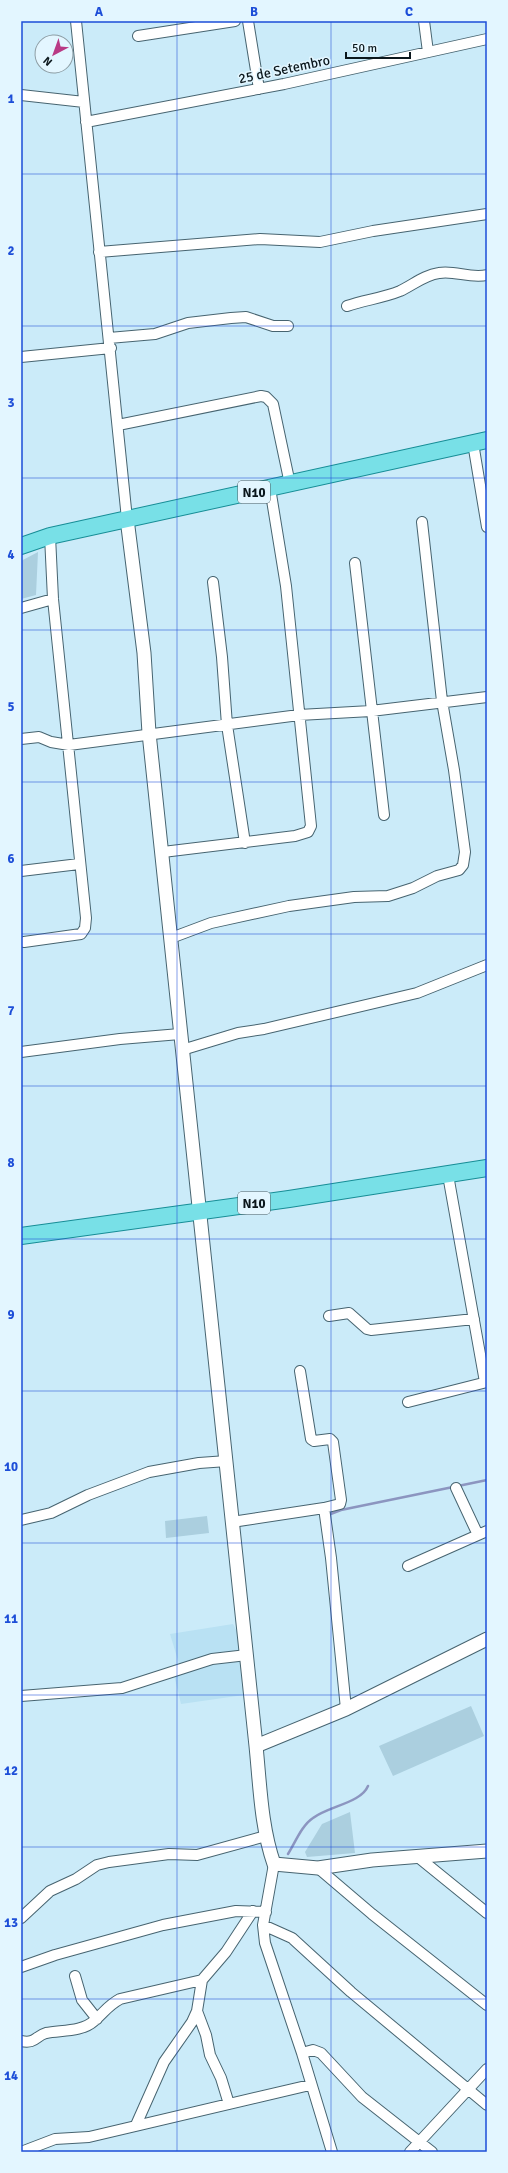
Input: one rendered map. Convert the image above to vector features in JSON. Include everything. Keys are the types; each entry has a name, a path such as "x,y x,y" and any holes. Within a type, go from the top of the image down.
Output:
{"main road":[{"name":"N10","path":"21,546 50,536 480,442"},
{"name":"N10","path":"21,1236 448,1175 487,1168"}],"street":[{"path":"76,21 127,519 144,653 149,733 163,852 180,1034 227,1461 232,1522 256,1746 266,1836 274,1864 266,1912 265,1942 307,2051 310,2085 332,2152"},
{"path":"138,36 235,21"},
{"path":"248,21 258,89"},
{"path":"424,21 428,52"},
{"name":"25 de Setembro","path":"86,122 258,89 487,39"},
{"path":"21,95 84,102"},
{"path":"99,252 260,238 320,242 373,231 487,214"},
{"path":"347,306 394,293 428,275 440,272 477,277 487,275"},
{"path":"21,357 110,343 155,334 188,323 230,318 246,317 273,326 288,326"},
{"path":"118,425 221,403 261,396 266,397 273,404 290,484"},
{"path":"480,442 487,527"},
{"path":"163,852 300,835 308,832 311,826 286,586 270,488"},
{"path":"171,938 211,923 289,906 354,897 388,896 413,888 437,876 459,870 463,865 465,852 454,770 442,701 422,522"},
{"path":"24,942 76,935 84,932 86,918 79,864 69,745 53,599 50,536"},
{"path":"355,563 384,814"},
{"path":"214,582 227,725 245,843"},
{"path":"21,608 53,599"},
{"path":"21,740 39,737 51,742 69,745 149,733 227,725 299,715 371,711 442,701 487,697"},
{"path":"21,871 79,864"},
{"path":"182,1050 238,1033 264,1029 417,994 487,965"},
{"path":"21,1052 120,1039 180,1034"},
{"path":"408,1402 486,1382 448,1175"},
{"path":"330,1316 349,1313 367,1329 371,1330 474,1319"},
{"path":"232,1522 324,1508 341,1502 333,1442 330,1439 314,1441 311,1438 300,1371"},
{"path":"21,1520 52,1513 88,1495 149,1472 199,1463 227,1461"},
{"path":"408,1566 482,1533 456,1488"},
{"path":"324,1508 331,1558 346,1709"},
{"path":"256,1746 346,1709 487,1639"},
{"path":"21,1696 122,1688 212,1659 247,1654"},
{"path":"21,1918 50,1891 76,1879 97,1865 169,1854 197,1854 266,1836"},
{"path":"274,1864 318,1868 372,1860 418,1857 455,1852 487,1851"},
{"path":"418,1857 487,1913"},
{"path":"318,1868 372,1914 487,2005"},
{"path":"21,1967 55,1955 163,1925 222,1912 245,1910 266,1912"},
{"path":"136,2125 164,2062 192,2022 197,2011 202,1980 226,1952 253,1911"},
{"path":"266,1927 279,1931 292,1938 351,1992 487,2105"},
{"path":"75,1976 82,2000 97,2018"},
{"path":"21,2041 34,2041 45,2033 73,2030 91,2023 109,2005 120,1999 202,1980"},
{"path":"197,2011 206,2034 210,2054 223,2083 229,2104"},
{"path":"307,2051 326,2058 362,2096 432,2152"},
{"path":"410,2152 487,2069"},
{"path":"21,2152 55,2139 89,2137 310,2085"}],"shaded area":[{"path":"38,552 36,595 21,599 21,561"},
{"path":"207,1516 209,1533 166,1538 165,1521"},
{"path":"233,1624 246,1648 180,1667 170,1634"},
{"path":"241,1661 244,1695 181,1704 173,1671"},
{"path":"471,1706 484,1736 393,1776 379,1746"},
{"path":"350,1812 355,1853 307,1857 305,1852 322,1824"}],"waterway":[{"path":"458,1486 487,1480"},
{"path":"328,1515 341,1510 453,1487"},
{"path":"288,1854 305,1825 309,1821 320,1814 359,1796 368,1786"}]}
